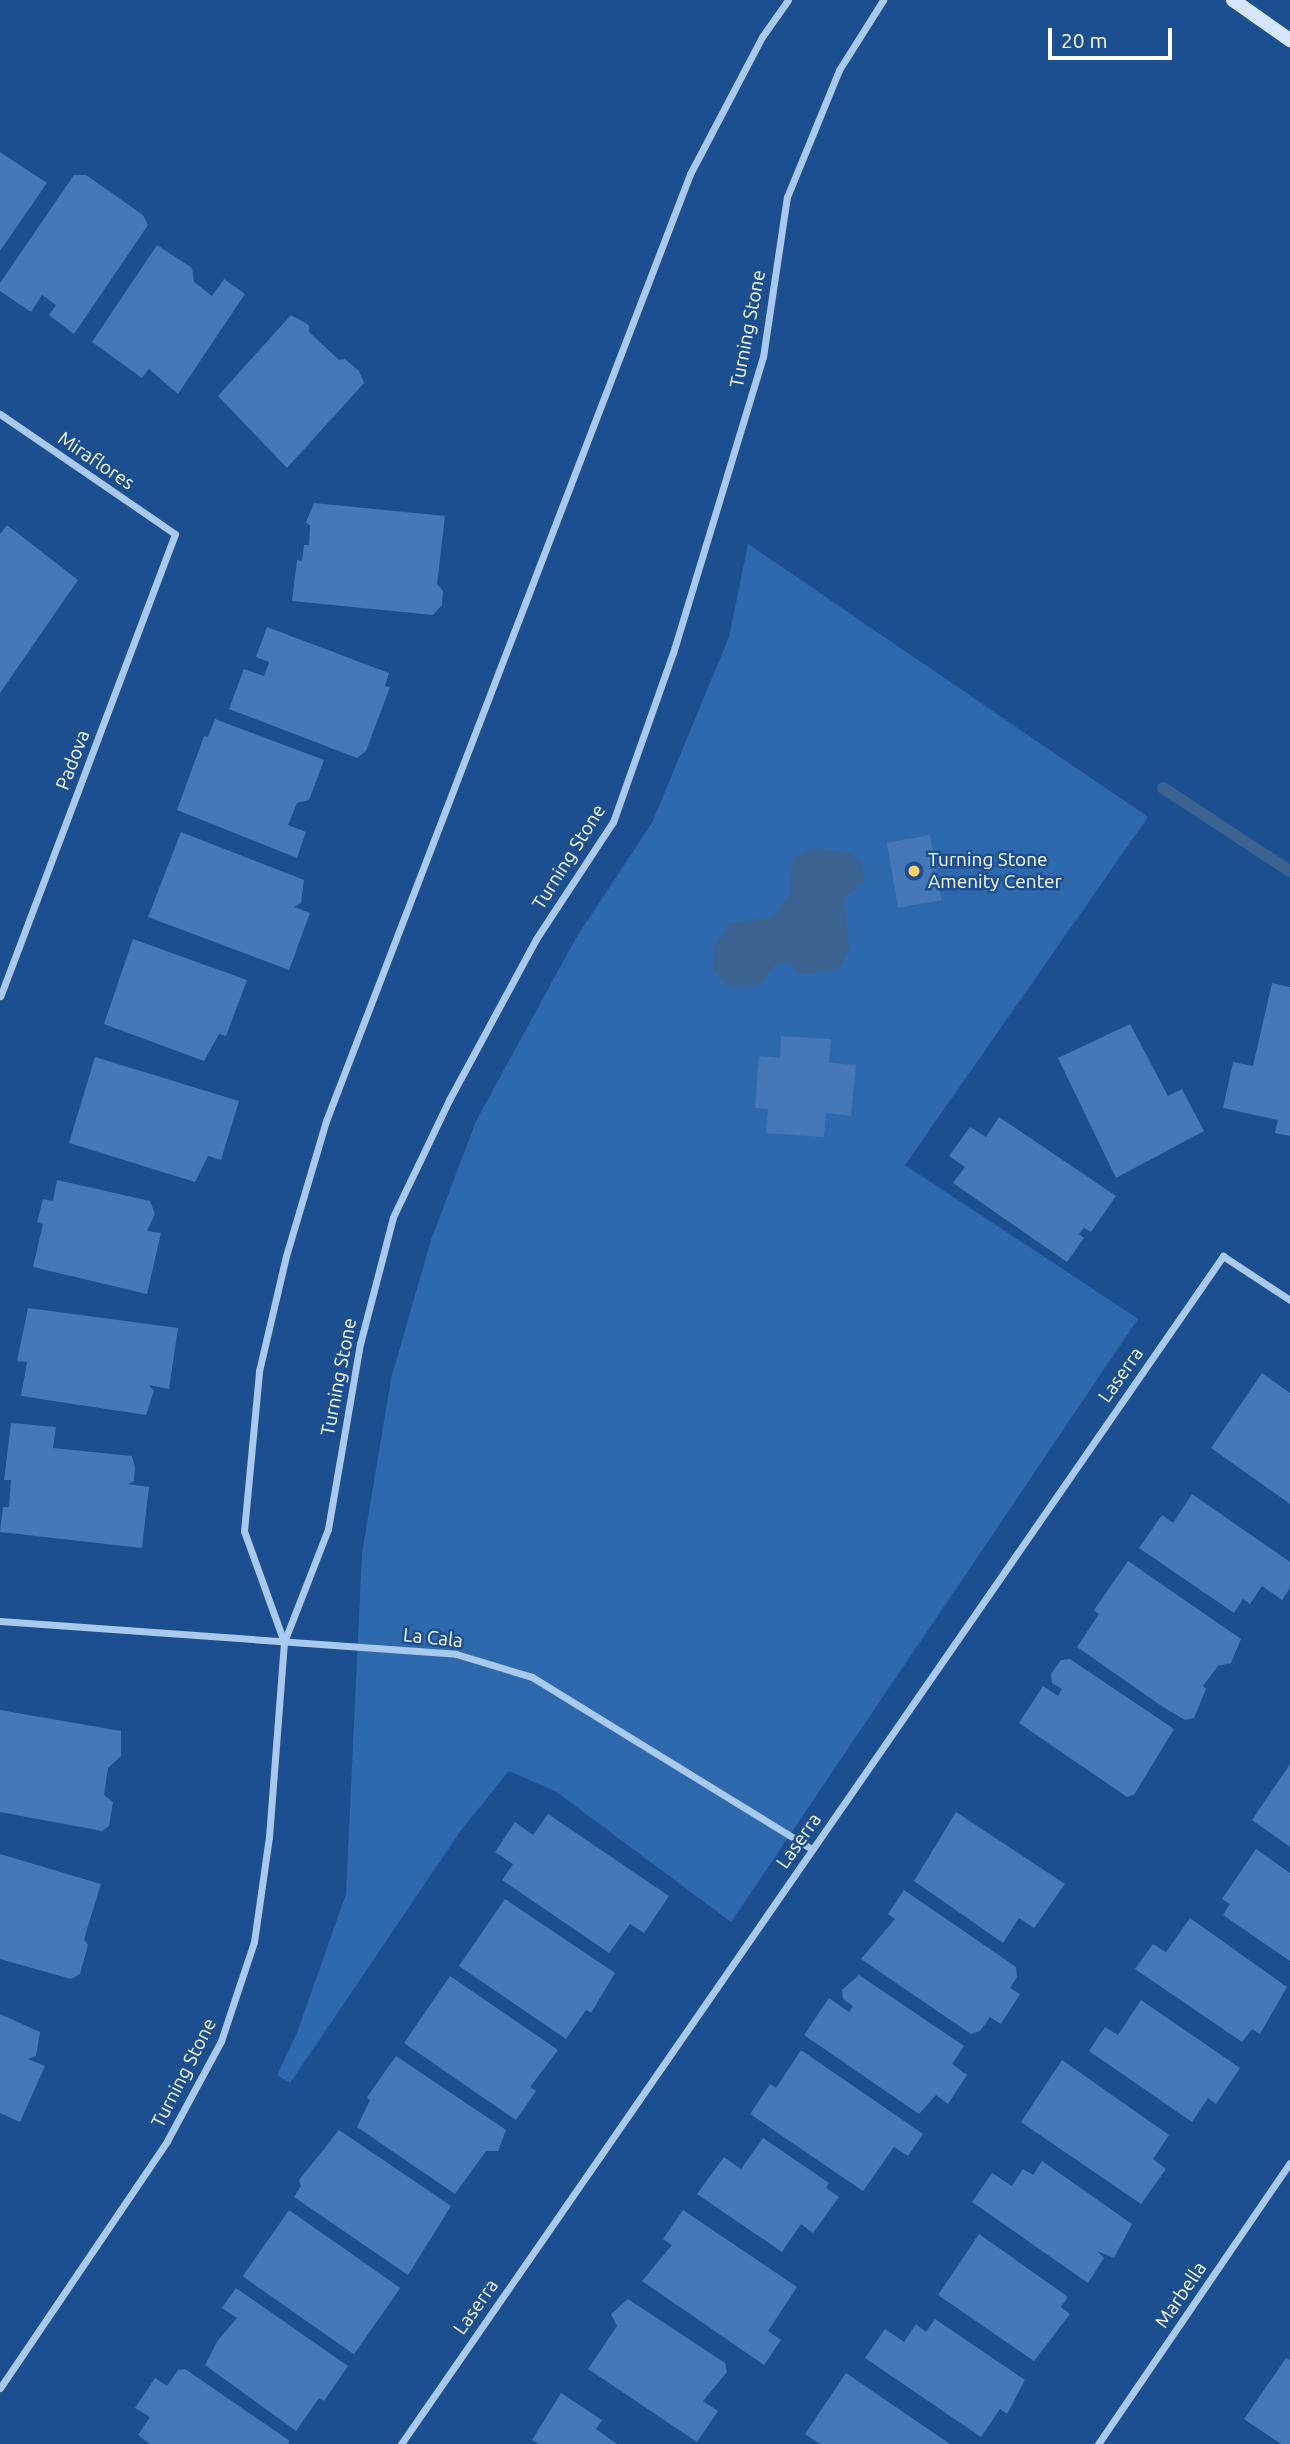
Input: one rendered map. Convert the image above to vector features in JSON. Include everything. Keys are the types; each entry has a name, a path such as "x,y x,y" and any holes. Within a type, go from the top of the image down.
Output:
{"main road":[{"path":"1233,0 1290,40"}],"street":[{"name":"Turning Stone","path":"284,1642 244,1531 259,1371 286,1256 326,1121 690,174 762,37 788,0"},
{"name":"Turning Stone","path":"0,2388 167,2141 221,2041 254,1942 269,1837 284,1642 328,1529 359,1344 393,1217 449,1100 536,939 613,822 681,628 763,358 787,197 839,71 883,0"},
{"name":"Miraflores","path":"0,414 175,534"},
{"name":"Padova","path":"0,996 175,534"},
{"name":"Laserra","path":"401,2444 1223,1256 1290,1300"},
{"name":"La Cala","path":"0,1620 456,1654 532,1677 812,1849"},
{"name":"Marbella","path":"1098,2444 1290,2163"}],"shaded area":[{"path":"748,544 1148,817 905,1165 1138,1319 731,1922 555,1791 509,1771 462,1829 290,2083 277,2075 297,2033 346,1894 362,1553 391,1379 431,1240 476,1121 576,938 652,823 729,637"},
{"path":"814,848 849,852 861,861 865,880 844,899 849,950 839,969 798,975 790,962 775,965 759,985 728,987 713,968 713,948 729,923 773,917 789,894 793,858"}],"building":[{"path":"0,152 47,183 0,251"},
{"path":"74,175 86,175 143,215 148,225 74,334 49,315 56,305 42,295 31,312 0,291 0,283"},
{"path":"157,245 192,268 194,282 212,296 224,279 245,294 178,394 149,369 142,378 92,342"},
{"path":"291,315 309,325 309,332 339,360 345,359 359,371 364,383 287,468 218,396"},
{"path":"314,503 445,516 437,584 443,591 442,605 433,615 292,601 297,560 302,561 304,545 309,545 310,526 306,522"},
{"path":"7,525 78,580 0,693 0,534"},
{"path":"267,627 389,673 385,686 390,687 366,751 357,758 229,709 244,669 264,676 269,662 256,657"},
{"path":"215,719 324,760 309,800 297,803 288,825 306,832 297,858 177,810 204,736 208,737"},
{"path":"181,832 304,880 301,903 294,907 310,913 289,970 148,917"},
{"name":"Turning Stone Amenity Center","path":"930,835 941,900 898,908 887,843"},
{"path":"133,939 247,980 226,1036 219,1034 204,1061 104,1024"},
{"path":"1272,983 1290,987 1290,1136 1275,1133 1278,1120 1223,1108 1233,1062 1253,1066"},
{"path":"1130,1024 1168,1096 1182,1089 1204,1131 1116,1178 1058,1058"},
{"path":"781,1036 831,1039 829,1063 856,1065 851,1116 826,1113 824,1137 766,1133 768,1109 755,1108 759,1056 780,1058"},
{"path":"95,1057 239,1101 221,1160 208,1156 195,1182 69,1143"},
{"path":"999,1117 1116,1196 1091,1232 1084,1228 1079,1234 1084,1238 1067,1262 953,1183 965,1167 949,1156 970,1127 986,1137"},
{"path":"57,1180 150,1201 155,1214 147,1231 161,1233 147,1294 33,1267 43,1224 37,1222 43,1199 53,1201"},
{"path":"28,1308 178,1328 169,1389 149,1385 154,1391 146,1415 21,1396 27,1362 17,1361"},
{"path":"1262,1373 1290,1393 1290,1504 1211,1448"},
{"path":"11,1423 56,1427 53,1448 132,1456 135,1467 134,1481 128,1484 149,1487 142,1548 0,1532 3,1507 9,1507 11,1480 4,1480"},
{"path":"1192,1494 1290,1562 1290,1588 1282,1600 1262,1586 1250,1604 1243,1599 1234,1613 1139,1548 1162,1515 1173,1523"},
{"path":"1128,1561 1241,1639 1231,1663 1218,1666 1203,1686 1206,1689 1194,1718 1185,1720 1163,1707 1077,1647 1099,1614 1094,1610"},
{"path":"1070,1659 1174,1729 1134,1795 1127,1797 1019,1723 1043,1686 1058,1696 1062,1689 1052,1683 1051,1674 1061,1660"},
{"path":"0,1710 121,1731 121,1756 108,1768 104,1795 113,1802 109,1826 102,1831 0,1812"},
{"path":"1290,1764 1290,1847 1252,1820"},
{"path":"956,1812 1065,1884 1034,1928 1019,1918 1003,1943 914,1881"},
{"path":"548,1814 669,1896 644,1933 630,1924 609,1953 502,1880 513,1864 495,1852 515,1822 533,1835"},
{"path":"1256,1849 1290,1873 1290,1961 1223,1915 1230,1904 1222,1899"},
{"path":"0,1854 101,1884 84,1939 88,1945 80,1974 71,1979 0,1959"},
{"path":"904,1890 1016,1967 1017,1977 1010,1988 1020,1994 1001,2024 990,2017 980,2031 971,2034 861,1959 895,1919 888,1914"},
{"path":"505,1899 615,1973 591,2013 586,2010 566,2039 459,1966"},
{"path":"1190,1918 1287,1987 1260,2034 1252,2029 1242,2042 1135,1969 1153,1944 1166,1952"},
{"path":"859,1975 964,2046 952,2064 967,2075 948,2104 936,2095 919,2114 804,2035 829,1998 849,2012 853,2006 843,1999 842,1990"},
{"path":"450,1976 558,2050 530,2087 536,2091 516,2120 404,2043"},
{"path":"1141,2000 1240,2068 1216,2104 1208,2098 1192,2122 1089,2051 1105,2027 1118,2035"},
{"path":"0,2014 40,2032 36,2056 28,2059 45,2066 20,2122 0,2113"},
{"path":"801,2050 923,2134 908,2156 894,2147 863,2191 750,2114 770,2084 776,2088"},
{"path":"396,2056 506,2130 498,2151 486,2151 455,2194 357,2127 370,2100 367,2097"},
{"path":"1062,2060 1169,2135 1153,2159 1166,2169 1141,2204 1021,2122"},
{"path":"339,2130 451,2206 408,2275 294,2197 301,2186 299,2180"},
{"path":"763,2138 829,2183 826,2188 839,2197 813,2233 801,2224 782,2252 697,2194 724,2157 741,2169"},
{"path":"1042,2161 1132,2224 1114,2258 1097,2251 1104,2258 1088,2283 972,2202 992,2173 1012,2186 1023,2169 1033,2175"},
{"path":"289,2210 400,2288 354,2354 243,2276"},
{"path":"683,2210 797,2287 768,2331 781,2340 764,2365 642,2281 672,2245 663,2239"},
{"path":"979,2234 1068,2297 1061,2307 1070,2314 1034,2361 938,2295"},
{"path":"236,2288 348,2366 324,2401 319,2398 296,2431 205,2365 218,2340 237,2318 222,2308"},
{"path":"628,2299 725,2363 727,2372 703,2401 718,2411 697,2442 588,2369 617,2326 611,2314"},
{"path":"935,2319 1025,2380 1007,2414 1000,2409 981,2437 865,2358 885,2329 904,2342 916,2324 926,2332"},
{"path":"1286,2358 1290,2360 1290,2444 1281,2444 1244,2419"},
{"path":"185,2369 290,2441 288,2444 150,2444 138,2435 150,2417 135,2408 155,2378 167,2386 178,2370"},
{"path":"846,2373 950,2444 820,2444 805,2434"},
{"path":"561,2393 602,2420 596,2429 617,2444 539,2444 532,2440"}],"waterway":[{"path":"1163,788 1290,871"}],"place":[{"name":"Turning Stone Amenity Center","path":"914,871"}]}
